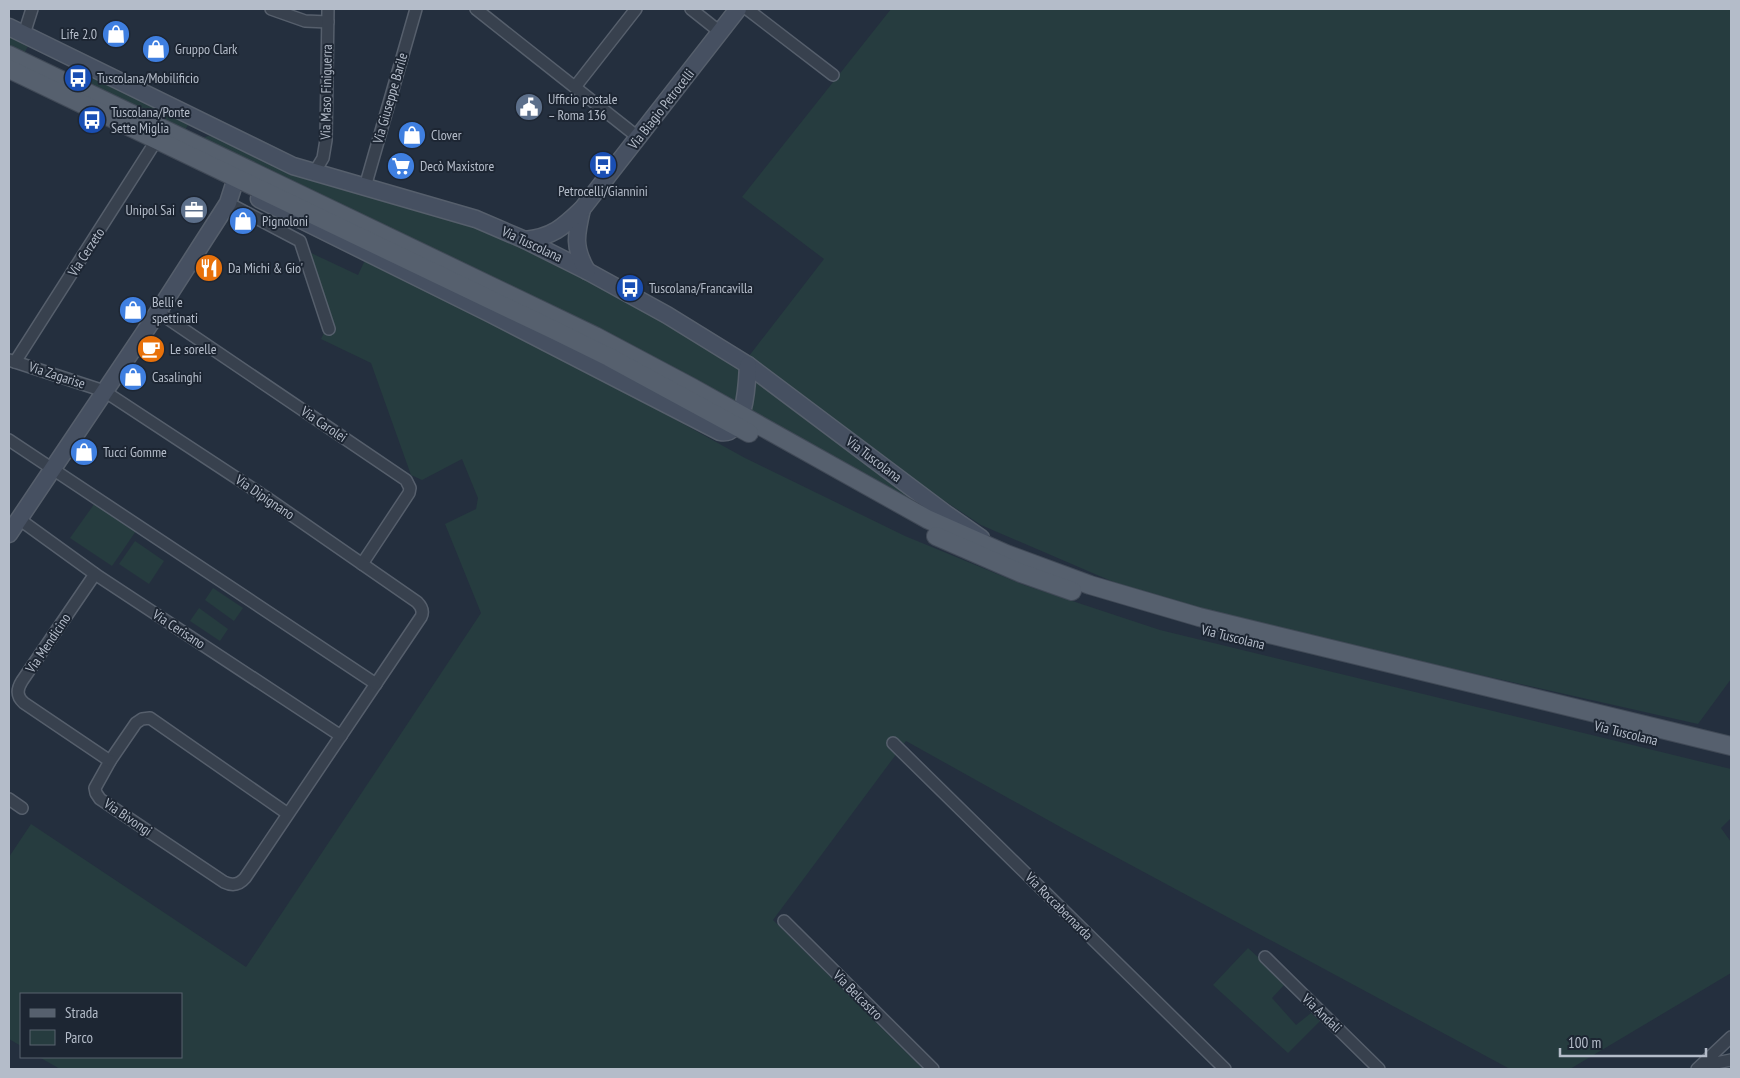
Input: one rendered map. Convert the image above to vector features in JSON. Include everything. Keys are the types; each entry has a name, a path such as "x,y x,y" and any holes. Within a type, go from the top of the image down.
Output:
{"main road":[{"name":"Via Tuscolana","path":"9,55 193,150 588,332 923,530 976,555 1047,583 1131,610 1190,626 1731,758"},
{"name":"Via Tuscolana","path":"9,69 156,141 193,150 236,178 738,420 927,519 1006,554 1083,582 1199,617 1731,746"}],"street":[{"path":"24,34 32,9"},
{"path":"271,9 302,20 328,22"},
{"name":"Via Maso Finiguerra","path":"314,173 322,158 326,140 328,9"},
{"name":"Via Giuseppe Barile","path":"365,187 416,9"},
{"path":"476,9 639,138"},
{"path":"575,87 636,9"},
{"path":"691,9 720,32"},
{"name":"Via Biagio Petrocelli","path":"525,240 545,236 557,231 582,209 738,9"},
{"path":"747,9 834,75"},
{"name":"Via Tuscolana","path":"9,27 288,164 460,214 525,240 587,271 667,315 748,365 945,513 1006,554"},
{"path":"193,150 201,132 215,128"},
{"name":"Via Cerzeto","path":"12,361 156,141"},
{"path":"228,203 236,178"},
{"path":"12,526 53,470 228,203 233,198 241,196 259,199 314,215"},
{"path":"259,199 489,313 720,432 728,432 738,420 746,397 748,365"},
{"path":"228,203 300,241 329,329"},
{"name":"Via Biagio Petrocelli","path":"582,209 577,231 577,247 587,271"},
{"path":"429,270 489,313"},
{"name":"Via Carolei","path":"158,312 406,480 410,488 409,493 362,564"},
{"name":"Via Zagarise","path":"12,361 104,391"},
{"name":"Via Dipignano","path":"104,391 267,498 422,608"},
{"path":"9,440 376,684"},
{"name":"Via Cerisano","path":"12,526 95,574 341,736"},
{"name":"Via Mendicino","path":"95,574 22,681 18,693 22,701 110,761"},
{"name":"Via Bivongi","path":"288,814 150,718 138,721 95,785 95,790 99,797 228,884 235,885 244,880 421,616 422,608"},
{"name":"Via Roccabernarda","path":"894,743 1225,1069"},
{"path":"9,799 22,808"},
{"name":"Via Belcastro","path":"784,921 933,1069"},
{"name":"Via Andali","path":"1265,957 1379,1069"},
{"path":"1699,1068 1731,1037"},
{"path":"1699,1068 1731,1060"}],"green space":[{"path":"891,9 1731,9 1731,679 1698,724 1174,606 1139,593 981,525 925,488 749,356 824,259 742,197"},
{"path":"9,34 29,44 23,56 9,48"},
{"path":"79,67 188,125 183,134 74,76"},
{"path":"208,136 289,171 491,231 640,306 739,367 742,373 739,400 735,402 203,138"},
{"path":"309,252 358,275 366,258 640,400 745,458 905,536 1024,585 1160,630 1731,769 1731,818 1721,828 1731,842 1731,973 1570,1069 1510,1069 1064,829 906,741 773,920 923,1069 60,1069 41,1058 182,1058 182,993 20,993 20,1045 9,1039 9,857 31,824 246,967 481,613 445,524 476,509 478,498 462,459 422,480 411,475 371,363 321,339 330,321"},
{"path":"754,377 941,517 750,414"},
{"path":"95,503 136,531 112,566 70,538"},
{"path":"135,541 164,561 149,584 119,564"},
{"path":"213,588 243,608 234,621 205,600"},
{"path":"199,608 228,629 220,641 190,621"},
{"path":"1248,948 1286,983 1272,998 1296,1025 1311,1013 1320,1021 1288,1053 1213,985"}],"place":[{"name":"Life 2.0","path":"116,34"},
{"name":"Gruppo Clark","path":"156,49"},
{"name":"Tuscolana/Mobilificio","path":"78,78"},
{"name":"Ufficio postale – Roma 136","path":"529,107"},
{"name":"Tuscolana/Ponte Sette Miglia","path":"92,120"},
{"name":"Clover","path":"412,135"},
{"name":"Petrocelli/Giannini","path":"603,165"},
{"name":"Decò Maxistore","path":"401,166"},
{"name":"Unipol Sai","path":"194,210"},
{"name":"Pignoloni","path":"243,221"},
{"name":"Da Michi & Gio'","path":"209,268"},
{"name":"Tuscolana/Francavilla","path":"630,288"},
{"name":"Belli e spettinati","path":"133,310"},
{"name":"Le sorelle","path":"151,349"},
{"name":"Casalinghi","path":"133,377"},
{"name":"Tucci Gomme","path":"84,452"}]}
